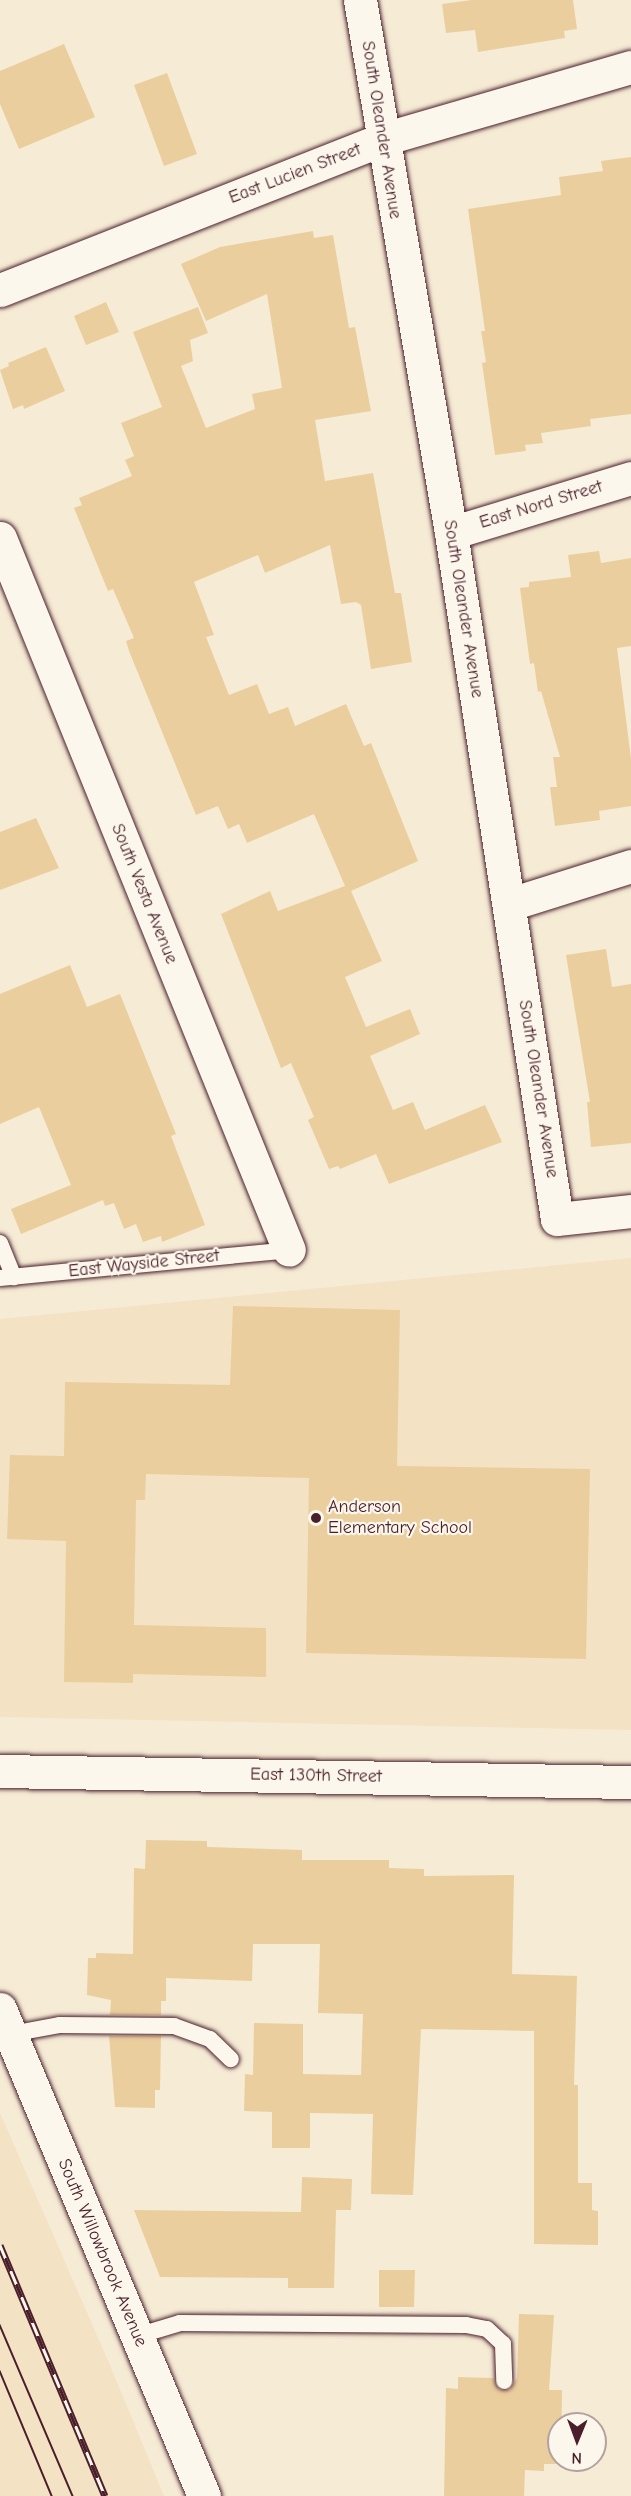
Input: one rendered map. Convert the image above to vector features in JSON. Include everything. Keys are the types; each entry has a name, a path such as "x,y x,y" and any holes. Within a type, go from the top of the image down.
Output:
{"street":[{"name":"South Oleander Avenue","path":"360,0 451,533 557,1219 631,1211"},
{"name":"East Lucien Street","path":"0,290 383,140 631,67"},
{"name":"East Nord Street","path":"451,533 631,478"},
{"name":"South Vesta Avenue","path":"0,538 289,1250"},
{"path":"510,904 631,866"},
{"name":"East 130th Street","path":"0,1771 631,1782"},
{"name":"South Willowbrook Avenue","path":"5,2022 204,2496"}],"lane":[{"path":"0,1243 7,1277"},
{"name":"East Wayside Street","path":"7,1277 289,1250"},
{"path":"5,2022 174,2026 210,2039 231,2060"},
{"path":"137,2336 180,2323 466,2325 487,2328 503,2344 504,2380"}],"shaded area":[{"name":"Anderson Elementary School","path":"631,1258 631,1730 0,1717 0,1319"},
{"path":"0,2113 109,2363 164,2496 0,2496"}],"building":[{"path":"472,0 573,0 577,29 564,31 565,38 478,52 475,30 446,33 442,4"},
{"path":"64,44 95,117 19,149 0,104 0,71"},
{"path":"167,73 197,154 164,166 134,85"},
{"path":"631,157 631,414 590,419 591,426 541,433 543,443 525,445 526,451 495,455 482,363 486,362 481,331 485,331 468,209 561,195 559,177 603,171 601,161"},
{"path":"313,231 314,238 333,235 349,328 355,327 371,411 315,420 325,481 373,473 395,593 401,593 412,662 371,669 361,605 356,602 341,604 330,545 265,573 258,555 194,582 214,635 206,637 229,695 257,684 269,714 288,707 295,726 346,704 364,746 371,743 418,861 351,891 382,961 345,977 366,1027 410,1009 420,1034 370,1056 393,1110 413,1102 425,1130 485,1105 502,1142 389,1184 376,1154 340,1169 338,1166 329,1169 308,1120 314,1117 291,1063 281,1068 221,914 270,891 278,911 345,886 314,814 247,843 239,824 228,829 218,806 196,815 129,651 126,641 134,638 113,589 108,591 74,508 82,505 79,498 132,476 125,460 134,456 121,423 162,407 133,332 198,307 208,333 190,340 193,361 181,366 206,428 255,409 252,394 282,388 267,294 206,321 181,264 220,247"},
{"path":"106,302 119,332 86,345 74,316"},
{"path":"46,347 65,391 24,409 23,405 13,409 0,370 9,366 8,363"},
{"path":"599,551 601,563 631,558 631,646 617,648 631,759 631,806 599,811 600,820 555,826 550,787 557,787 553,757 560,757 541,691 538,692 534,663 530,664 520,588 529,587 529,582 571,577 568,555"},
{"path":"36,818 59,868 0,890 0,832"},
{"path":"606,949 612,987 631,984 631,1143 591,1147 587,1102 590,1102 566,955"},
{"path":"70,965 87,1007 120,994 176,1134 171,1136 205,1225 162,1242 161,1236 143,1242 136,1224 124,1229 114,1203 105,1206 103,1200 21,1234 11,1209 71,1185 39,1107 0,1124 0,994"},
{"path":"233,1306 400,1310 397,1466 590,1469 586,1659 306,1653 309,1478 146,1474 145,1500 136,1500 134,1625 266,1628 266,1677 133,1674 133,1683 64,1682 66,1541 7,1539 10,1455 64,1456 65,1382 230,1385"},
{"path":"146,1840 207,1841 207,1847 302,1850 302,1860 389,1860 389,1868 424,1869 424,1876 514,1875 512,1974 577,1976 574,2085 578,2085 578,2183 592,2183 592,2210 598,2211 598,2245 534,2244 534,2031 421,2029 413,2195 371,2194 373,2114 310,2113 310,2148 272,2148 272,2112 244,2111 245,2074 253,2075 254,2023 303,2024 303,2074 361,2075 363,2014 318,2013 320,1944 253,1944 252,1981 166,1978 166,2001 161,2001 161,2015 110,2015 111,2000 87,1995 88,1958 96,1958 96,1953 133,1954 134,1868 145,1869"},
{"path":"109,2036 161,2036 160,2090 155,2090 155,2108 115,2107"},
{"path":"302,2177 352,2179 351,2210 336,2210 334,2288 288,2288 288,2278 160,2277 134,2210 301,2212"},
{"path":"379,2270 415,2270 414,2307 379,2307"},
{"path":"519,2314 554,2315 549,2390 562,2390 562,2412 547,2412 547,2464 544,2464 544,2471 525,2470 524,2496 444,2496 446,2388 458,2389 458,2377 493,2378 499,2390 510,2390 517,2378"}],"tram line":[{"path":"0,2325 73,2496"},
{"path":"0,2371 52,2496"}],"railway":[{"path":"0,2245 105,2496"}],"place":[{"name":"Anderson Elementary School","path":"316,1518"}]}
